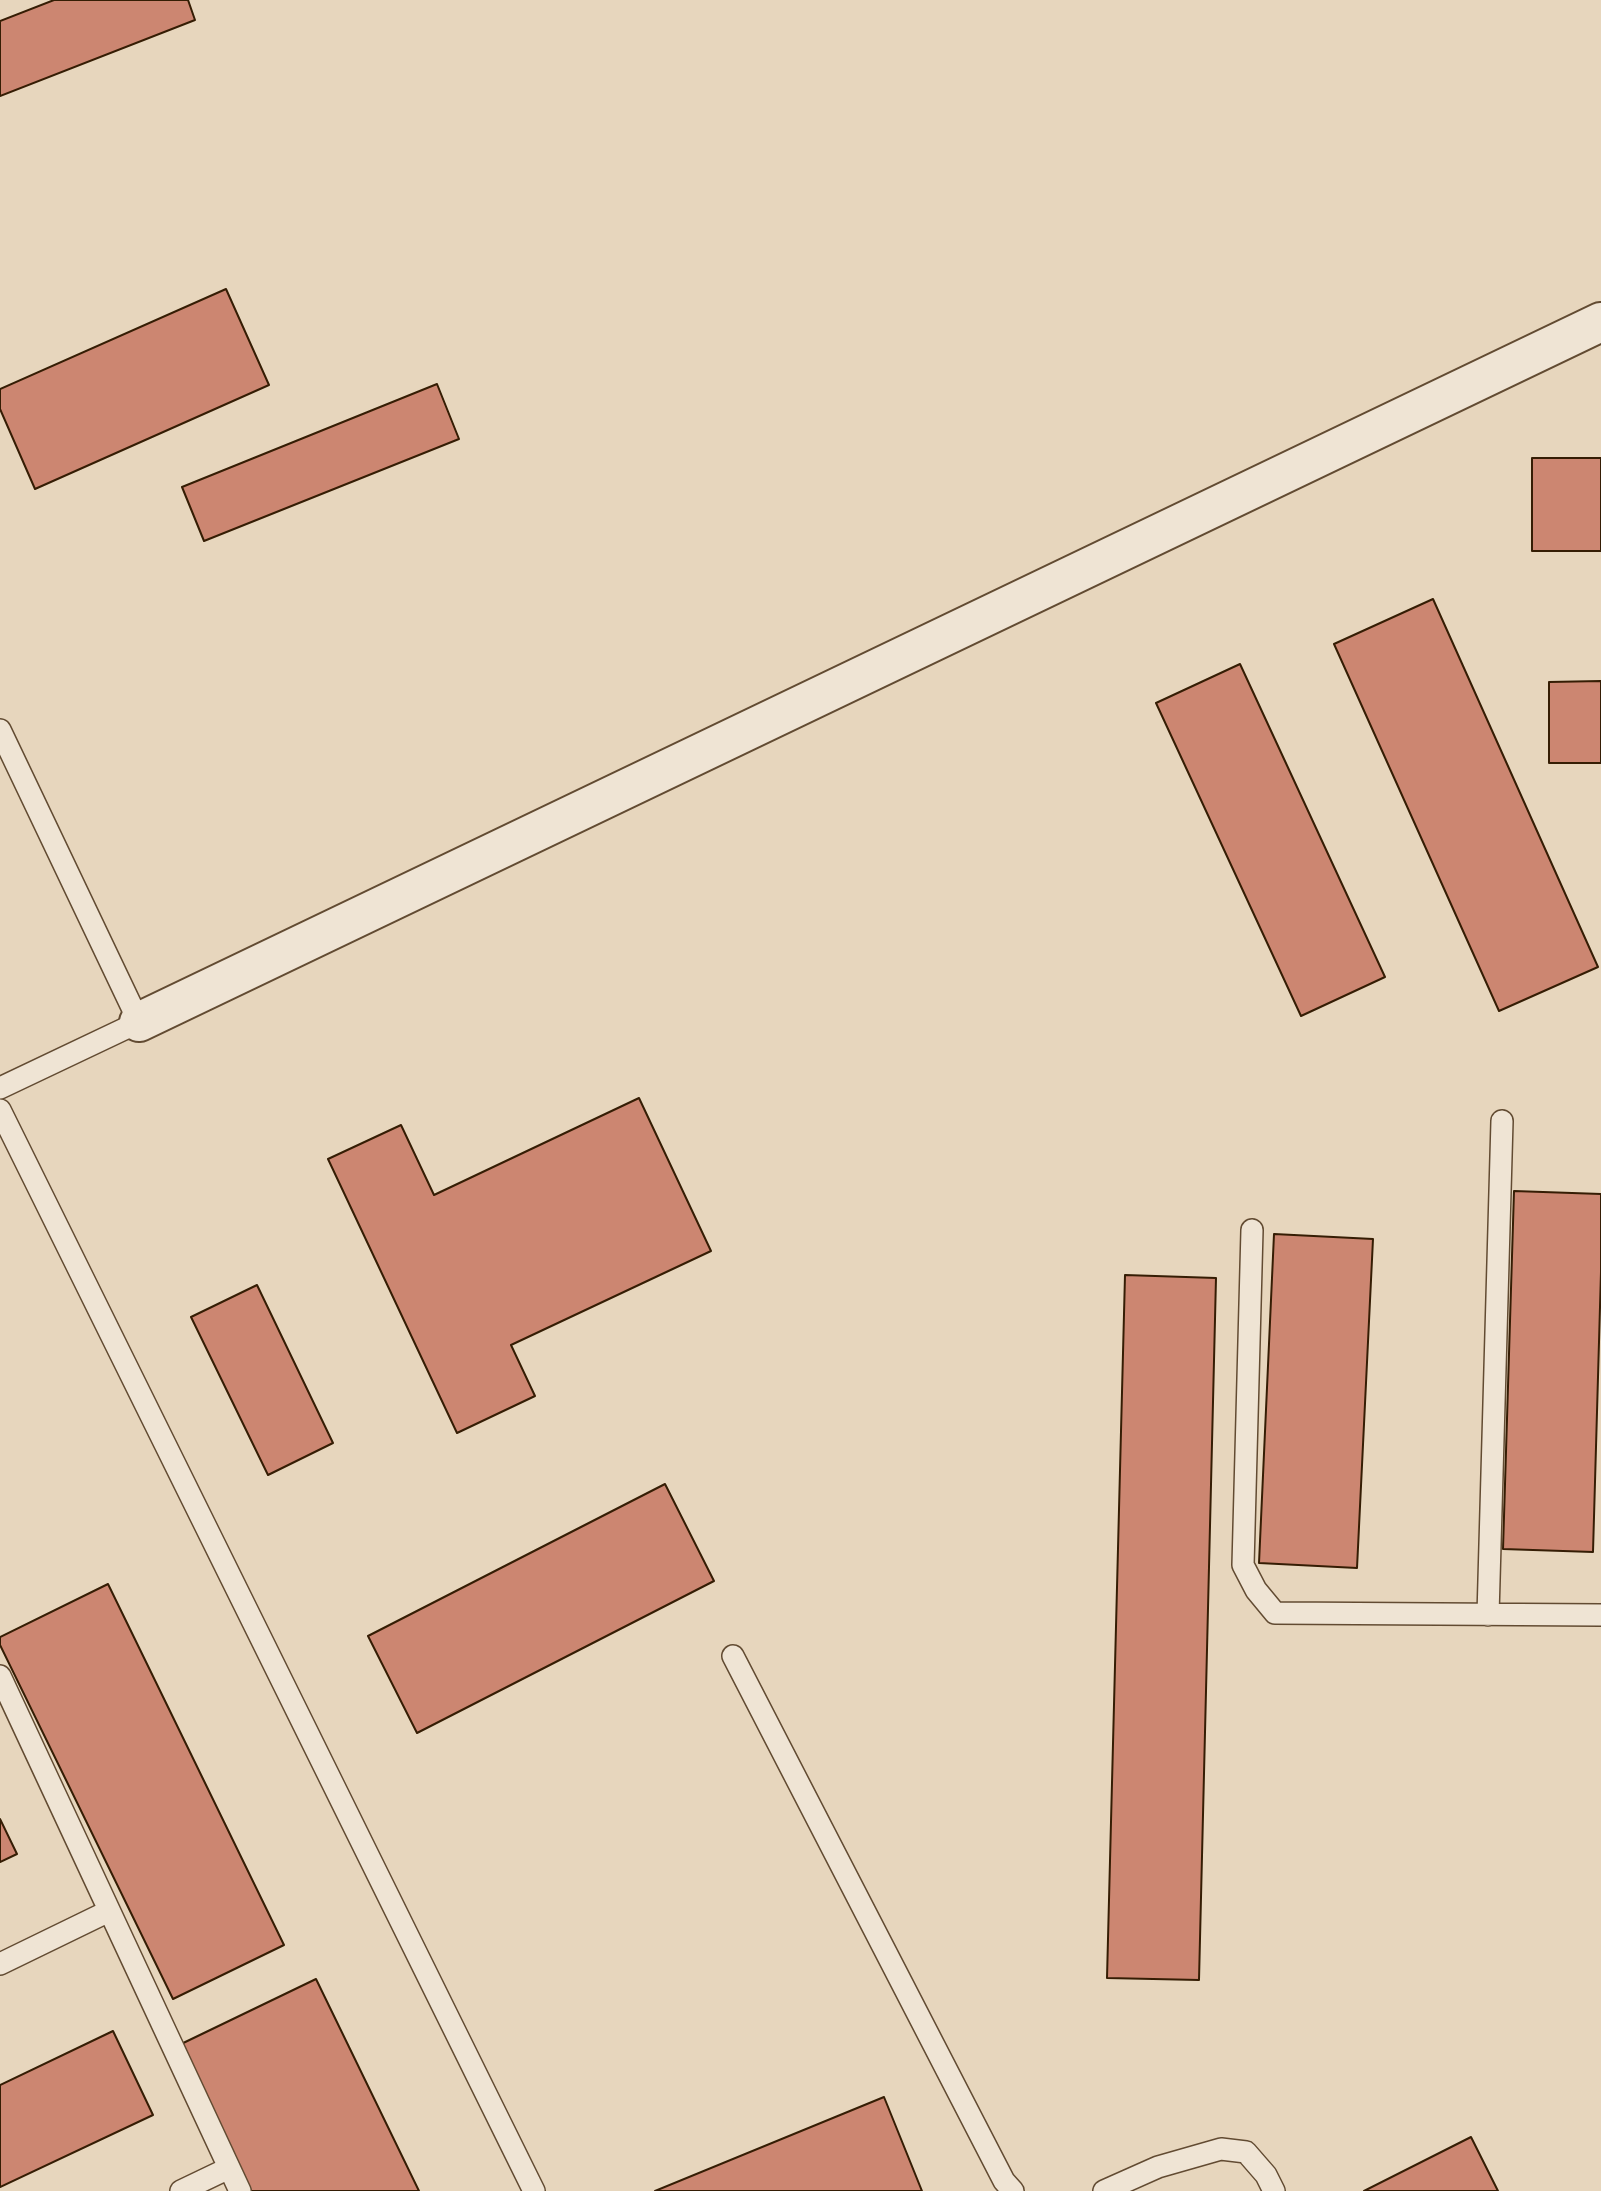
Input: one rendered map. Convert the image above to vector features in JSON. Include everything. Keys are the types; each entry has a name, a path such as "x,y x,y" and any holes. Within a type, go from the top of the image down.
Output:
{"street":[{"path":"139,1022 1601,322"}],"lane":[{"path":"0,730 139,1022 0,1088"},
{"path":"0,1110 534,2191"},
{"path":"1488,1615 1502,1121"},
{"path":"1252,1230 1243,1565 1255,1590 1275,1614 1601,1615"},
{"path":"733,1656 1004,2181 1013,2191"},
{"path":"0,1676 240,2191"},
{"path":"0,1964 109,1912"},
{"path":"1104,2191 1158,2168 1221,2149 1246,2152 1266,2175 1274,2191"},
{"path":"181,2191 229,2168"}],"building":[{"path":"54,0 188,0 195,20 0,96 0,21"},
{"path":"226,289 269,385 35,489 0,409 0,389"},
{"path":"437,384 459,439 204,541 182,487"},
{"path":"1532,458 1601,458 1601,551 1532,551"},
{"path":"1433,599 1598,967 1499,1011 1334,644"},
{"path":"1240,664 1385,977 1301,1016 1156,703"},
{"path":"1601,681 1601,763 1549,763 1549,682"},
{"path":"639,1098 711,1251 511,1345 535,1396 457,1433 328,1159 401,1125 434,1195"},
{"path":"1514,1191 1601,1194 1593,1552 1503,1549"},
{"path":"1274,1234 1373,1239 1357,1568 1259,1563"},
{"path":"1125,1275 1216,1278 1199,1980 1107,1978"},
{"path":"257,1285 333,1443 268,1475 191,1317"},
{"path":"665,1484 714,1581 417,1733 368,1636"},
{"path":"108,1584 284,1945 173,1999 0,1645 0,1637"},
{"path":"0,1819 17,1854 0,1862"},
{"path":"316,1979 419,2191 247,2191 177,2046"},
{"path":"113,2031 153,2115 0,2187 0,2085"},
{"path":"884,2097 922,2191 655,2191"},
{"path":"1471,2137 1498,2191 1364,2191"}]}
